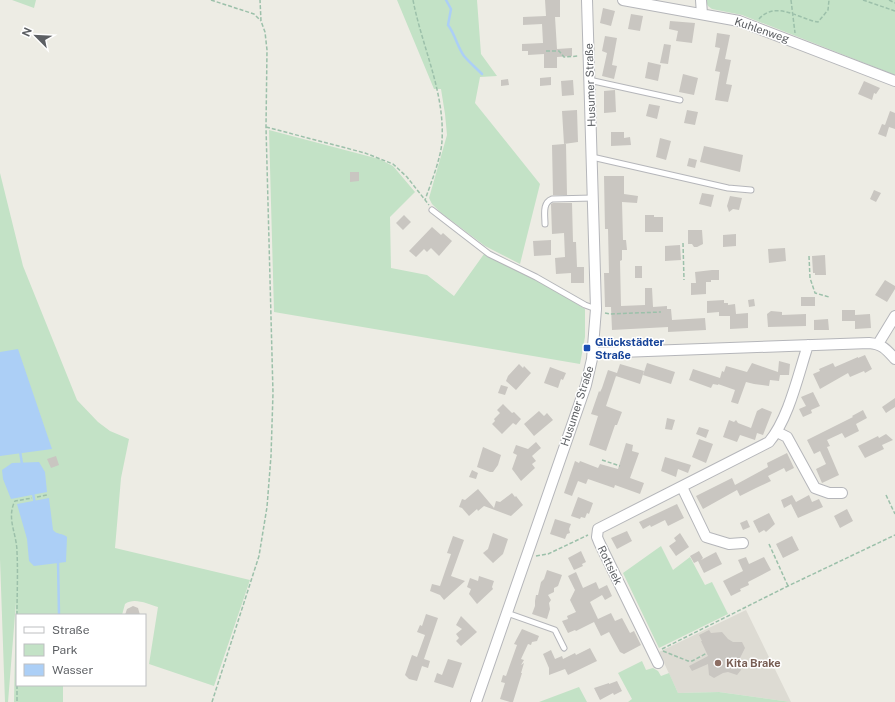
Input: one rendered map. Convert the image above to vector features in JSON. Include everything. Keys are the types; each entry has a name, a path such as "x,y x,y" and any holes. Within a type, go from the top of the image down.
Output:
{"street":[{"name":"Husumer Straße","path":"476,702 586,385 593,353 596,309 587,0"},
{"name":"Kuhlenweg","path":"623,0 739,21 895,81"},
{"path":"701,0 702,14"},
{"path":"878,344 895,316"},
{"path":"593,353 869,343 878,344 895,358"},
{"name":"Rottsiek","path":"658,663 599,542 597,532 598,529 769,442 777,432 784,418 808,345"},
{"path":"777,432 787,437 814,488 829,493 842,493"},
{"path":"682,487 706,537 729,544 743,543"}],"lane":[{"path":"589,80 680,100"},
{"path":"592,157 728,188 751,190"},
{"path":"545,224 545,204 548,200 593,198"},
{"path":"432,210 489,254 536,277 585,305 596,309"},
{"path":"507,613 555,630 564,648"}],"path":[{"path":"211,0 254,14 261,21 266,32 266,127 273,394 271,456 267,507 259,556 212,702"},
{"path":"260,0 261,21"},
{"path":"413,0 417,20 439,96 441,114 442,142 436,167 425,200"},
{"path":"791,0 795,31 792,41"},
{"path":"754,26 763,13 774,9 782,9 818,22 828,10 829,0"},
{"path":"863,0 895,12"},
{"path":"889,0 895,2"},
{"path":"546,52 559,51 564,57 588,56"},
{"path":"266,127 365,153 387,161 399,169 432,210"},
{"path":"683,243 684,280"},
{"path":"809,256 810,278 815,293 829,297"},
{"path":"596,309 610,314 661,312"},
{"path":"602,460 620,466"},
{"path":"37,497 47,495"},
{"path":"886,495 895,514"},
{"path":"17,614 17,550 11,519 12,507 15,501 32,498"},
{"path":"526,558 548,554 597,532"},
{"path":"707,653 692,661 688,661 659,650 895,535"},
{"path":"769,544 788,586"},
{"path":"17,686 18,702"}],"shaded area":[{"name":"Kita Brake","path":"746,610 791,702 719,692 678,693 659,652"}],"green space":[{"path":"12,0 36,0 34,8"},
{"path":"397,0 477,0 481,54 497,76 480,77 475,103 540,184 520,264 485,246 440,212 432,204 429,198 447,135 441,89 434,89"},
{"path":"705,0 895,0 895,75 742,15 712,9 708,6"},
{"path":"269,130 379,159 393,166 415,192 390,217 391,268 427,275 454,296 484,254 545,284 585,309 585,337 580,364 274,312"},
{"path":"0,173 23,266 77,400 98,422 110,431 129,439 121,478 115,548 250,580 214,686 149,664 158,607 133,601 125,604 122,614 16,614 16,686 63,686 63,702 14,702 16,602 8,702 5,702 0,559"},
{"path":"661,546 673,570 690,557 705,585 712,582 728,614 659,648 623,573"},
{"path":"642,661 646,670 653,668 658,671 661,676 669,673 678,693 719,692 791,702 628,702 632,699 618,673"},
{"path":"579,687 587,702 539,702"}],"water":[{"path":"18,349 52,449 0,456 0,352"},
{"path":"39,462 45,472 47,492 11,499 3,479 2,470 12,463"},
{"path":"49,498 53,530 56,533 67,537 66,562 34,566 29,561 27,539 17,504"}],"building":[{"path":"545,0 560,0 560,17 555,17 557,49 572,48 572,56 557,57 557,68 544,68 544,54 528,55 528,51 522,51 522,44 543,43 542,24 523,25 523,17 546,16"},
{"path":"603,8 615,11 611,26 600,23"},
{"path":"631,14 643,16 640,31 628,29"},
{"path":"670,21 695,23 692,43 676,41 678,31 669,29"},
{"path":"717,33 730,35 725,59 731,60 726,84 732,85 728,102 715,100 720,72 715,71 720,48 715,47"},
{"path":"605,36 617,38 612,65 617,66 614,79 602,76 607,53 602,51"},
{"path":"664,44 671,45 668,64 660,63"},
{"path":"648,62 661,65 658,81 645,78"},
{"path":"683,74 698,78 694,95 679,92"},
{"path":"551,77 551,85 540,86 540,78"},
{"path":"508,79 509,85 501,86 501,80"},
{"path":"573,80 574,95 562,96 561,81"},
{"path":"864,81 880,88 876,94 874,93 872,100 858,94"},
{"path":"615,90 616,112 604,113 604,91"},
{"path":"649,104 660,106 657,119 646,116"},
{"path":"577,110 578,142 564,144 562,111"},
{"path":"687,110 698,112 695,125 684,123"},
{"path":"890,111 895,113 895,129 889,127 886,137 878,134 882,124 885,125"},
{"path":"611,132 624,132 624,138 630,137 631,145 611,146"},
{"path":"660,138 671,141 666,160 656,157"},
{"path":"566,144 567,195 553,195 552,145"},
{"path":"704,146 743,155 740,172 700,162"},
{"path":"689,158 697,160 695,168 687,166"},
{"path":"350,172 359,172 359,181 350,182"},
{"path":"604,176 624,176 624,194 638,196 637,203 622,202 623,240 626,240 627,250 622,250 622,260 620,261 621,306 645,305 645,288 652,288 653,307 667,306 667,309 671,309 672,320 705,318 706,330 668,332 668,327 612,330 611,307 605,307 604,273 609,273 608,229 605,229"},
{"path":"874,190 881,193 876,202 870,199"},
{"path":"702,193 714,195 711,207 699,204"},
{"path":"730,196 742,198 739,210 733,209 729,212 727,206"},
{"path":"572,203 573,242 576,242 577,267 584,267 584,283 571,283 571,273 556,274 555,258 565,257 564,233 552,234 551,204"},
{"path":"404,215 411,222 403,230 396,223"},
{"path":"645,215 663,217 663,232 645,232"},
{"path":"432,227 441,235 443,233 452,241 439,256 431,248 427,252 424,249 416,257 409,251"},
{"path":"688,230 702,230 703,244 694,247 692,244 688,244"},
{"path":"736,234 736,246 723,247 723,235"},
{"path":"551,240 551,255 534,256 533,241"},
{"path":"680,245 681,260 665,261 665,246"},
{"path":"785,248 786,261 769,263 768,249"},
{"path":"825,255 826,275 815,275 815,273 813,273 812,256"},
{"path":"635,266 642,266 642,278 635,278"},
{"path":"719,270 719,280 711,280 711,282 706,282 706,294 691,295 691,283 696,283 695,272"},
{"path":"885,280 895,286 895,289 887,302 875,295"},
{"path":"801,297 815,297 815,306 801,306"},
{"path":"754,299 755,306 749,307 748,300"},
{"path":"724,300 724,303 728,303 728,305 735,304 736,314 748,313 748,328 730,329 730,316 719,316 719,312 707,313 707,301"},
{"path":"842,310 855,310 855,315 870,314 871,328 855,329 855,321 842,321"},
{"path":"771,311 782,312 782,315 806,314 806,326 768,327 767,314"},
{"path":"828,319 829,330 814,330 814,320"},
{"path":"865,355 872,369 865,373 864,371 850,377 848,373 820,389 813,374 820,371 819,369 833,363 835,367"},
{"path":"779,361 790,364 789,375 780,375 779,381 770,380 769,386 746,382 738,404 731,402 735,390 718,384 713,384 711,388 689,380 693,369 720,378 722,371 724,372 726,366 747,372 752,363 778,372"},
{"path":"647,363 675,372 671,384 643,375"},
{"path":"519,364 523,368 524,366 531,373 516,390 506,381 508,376"},
{"path":"620,364 644,371 640,384 616,376"},
{"path":"550,367 566,373 563,380 561,379 558,388 544,383"},
{"path":"608,370 617,373 606,406 622,412 617,425 615,425 606,451 589,445 598,416 591,414"},
{"path":"501,385 508,387 505,395 498,393"},
{"path":"813,392 820,406 811,410 812,413 803,417 799,409 806,406 801,397"},
{"path":"895,398 895,407 886,413 882,407"},
{"path":"503,404 521,419 516,425 513,423 502,434 492,424 495,421 494,419 500,413 497,410"},
{"path":"762,408 772,412 763,435 757,433 755,440 740,435 737,442 723,437 729,420 734,422 736,420 738,423 751,428 757,411"},
{"path":"863,410 867,418 856,424 859,431 845,438 842,433 827,440 830,446 827,447 839,475 822,483 816,469 826,464 820,451 814,454 807,440 853,417 852,416"},
{"path":"539,411 544,416 547,413 553,420 534,436 524,424"},
{"path":"667,418 675,420 672,430 665,429"},
{"path":"699,427 709,430 706,438 696,434"},
{"path":"886,434 893,440 882,445 884,449 865,458 858,446 878,436 879,438"},
{"path":"699,439 713,444 706,463 692,457"},
{"path":"536,442 541,448 532,456 536,461 532,464 535,468 521,481 512,469 517,455 513,453 516,445 528,449"},
{"path":"626,443 633,445 632,451 639,453 630,478 644,483 640,494 615,485 614,488 588,479 586,484 578,481 572,496 564,493 575,461 579,463 580,461 598,468 600,464 618,469"},
{"path":"483,447 501,455 498,465 493,472 477,467"},
{"path":"787,453 794,468 786,472 784,468 768,476 771,481 740,496 737,490 703,509 696,496 732,478 735,485 768,467 767,463"},
{"path":"56,456 59,465 51,468 47,459"},
{"path":"665,457 691,465 688,473 678,469 676,477 661,471"},
{"path":"472,470 478,473 476,479 469,477"},
{"path":"478,489 494,508 496,501 500,502 512,493 523,505 511,516 484,506 478,511 477,509 469,516 462,508 459,507 462,499 465,500"},
{"path":"792,495 796,502 809,495 812,502 819,499 823,507 798,518 791,504 784,508 781,500"},
{"path":"578,497 593,503 589,514 587,513 585,518 581,517 580,519 571,516"},
{"path":"677,504 684,518 668,526 665,520 643,529 639,522"},
{"path":"847,509 853,521 840,528 834,516"},
{"path":"769,513 775,524 766,532 764,530 759,533 753,521"},
{"path":"555,519 571,524 569,529 570,533 567,534 565,539 550,534"},
{"path":"747,520 750,527 743,530 740,523"},
{"path":"627,531 632,541 617,549 611,538"},
{"path":"493,533 508,539 503,554 493,563 483,553 488,549"},
{"path":"680,533 689,547 676,556 669,546 676,541 674,538"},
{"path":"453,536 464,540 451,576 465,581 444,600 440,595 430,591 432,584 440,586 451,554 447,553"},
{"path":"792,536 799,550 783,558 776,544"},
{"path":"581,551 586,562 582,564 583,566 574,570 568,558"},
{"path":"699,551 703,558 701,560 716,552 722,564 704,573 698,561 694,563 690,556"},
{"path":"746,557 749,564 764,557 771,570 748,582 749,585 740,589 741,591 731,596 723,581 743,571 738,560"},
{"path":"547,570 562,575 558,586 554,588 554,592 548,595 551,600 549,603 550,609 547,619 532,614 535,606 536,595 538,595 541,582 544,579"},
{"path":"576,572 583,588 596,582 599,589 607,585 612,596 605,600 602,595 590,602 598,619 611,613 615,621 622,618 630,633 634,631 641,645 624,654 620,652 609,632 601,636 594,622 576,631 575,630 568,633 562,621 568,619 567,616 576,612 570,600 575,590 568,576"},
{"path":"479,576 494,581 492,587 493,589 477,604 469,594 471,589 467,587 470,578 478,581"},
{"path":"133,606 138,608 140,614 125,614 127,609"},
{"path":"426,614 438,618 424,659 430,661 428,668 422,666 417,681 409,679 405,675 412,655 417,657 425,635 417,632 420,625 422,626"},
{"path":"461,616 477,632 461,646 456,641 459,638 456,634 462,629 456,625"},
{"path":"522,629 539,636 537,641 532,642 531,645 528,644 521,659 524,660 521,665 524,663 522,673 513,702 510,702 500,699 505,683 501,682 503,675 506,676 517,645 514,644"},
{"path":"709,630 711,633 722,632 733,642 742,642 745,648 739,660 741,670 737,675 728,672 714,678 709,675 708,664 692,671 689,666 708,656 699,635"},
{"path":"590,648 597,661 568,675 565,669 549,675 549,668 543,654 551,650 555,659 562,656 563,659 575,653 576,655"},
{"path":"448,659 462,663 453,688 434,682 437,673 442,675"},
{"path":"617,681 622,691 614,695 613,693 600,700 594,688"}],"waterway":[{"path":"446,0 451,9 448,25 464,56 482,74"},
{"path":"20,451 22,464"},
{"path":"33,493 35,504"},
{"path":"58,561 59,614"}],"place":[{"name":"Glückstädter Straße","path":"587,348"},
{"name":"Kita Brake","path":"718,663"}]}
